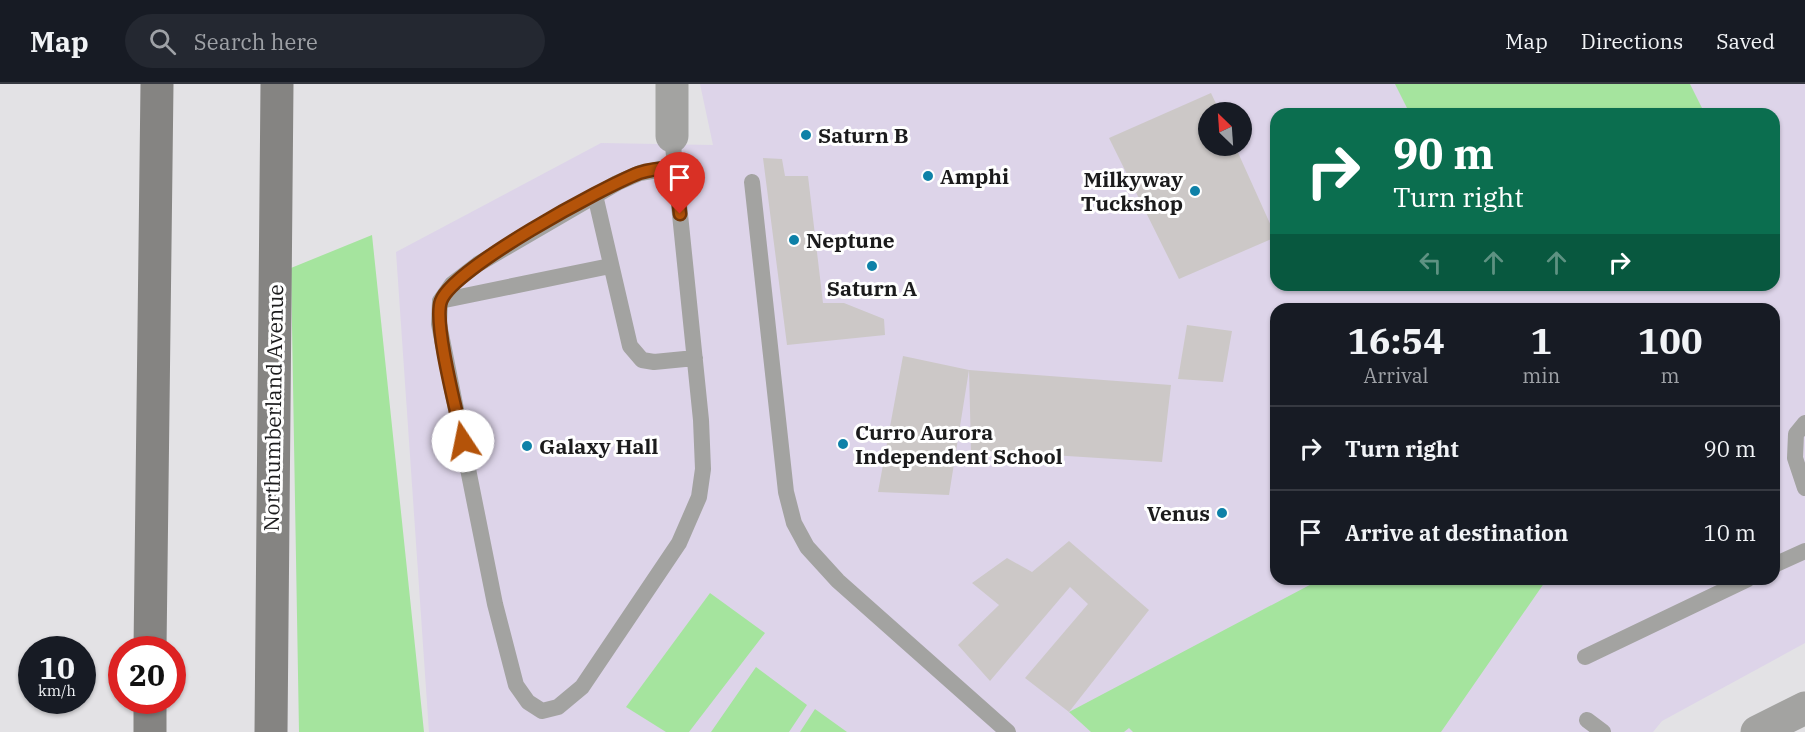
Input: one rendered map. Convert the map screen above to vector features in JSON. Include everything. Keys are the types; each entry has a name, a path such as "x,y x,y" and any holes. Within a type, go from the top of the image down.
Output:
{"main road":[{"path":"150,636 157,84"},
{"name":"Northumberland Avenue","path":"271,732 277,84"},
{"path":"150,714 150,732"}],"street":[{"path":"672,84 674,151"},
{"path":"1757,732 1805,708"}],"lane":[{"path":"674,151 695,358 703,469 699,497 679,543 582,687 558,707 542,711 528,702 516,685 495,604 440,324 440,302 452,284 478,264 595,195 640,173 674,151"},
{"path":"752,182 786,492 794,523 807,547 838,581 1008,732"},
{"path":"595,195 630,346 642,360 654,362 695,358"},
{"path":"440,302 610,266"},
{"path":"1805,423 1796,434 1796,458 1805,488"},
{"path":"1780,562 1805,551"},
{"path":"1585,657 1735,585"},
{"path":"1587,720 1603,732"}],"shaded area":[{"name":"Curro Aurora Independent School","path":"700,84 1805,84 1805,643 1662,721 1653,732 429,732 396,252 601,143 713,145"}],"green space":[{"path":"1395,84 1690,84 1702,108 1407,108"},
{"path":"372,235 424,732 299,732 291,268"},
{"path":"1310,585 1543,585 1441,732 1133,732 1129,728 1124,732 1091,732 1069,712"},
{"path":"710,593 765,633 689,732 666,732 626,707"},
{"path":"756,667 807,705 789,732 711,732"},
{"path":"815,709 847,732 800,732"}],"building":[{"name":"Milkyway Tuckshop","path":"1211,93 1215,102 1198,102 1198,156 1240,156 1270,224 1270,240 1179,279 1109,138"},
{"name":"Neptune","path":"763,158 782,159 785,176 808,176 823,303 844,303 884,319 885,335 787,345"},
{"path":"1187,325 1232,331 1223,382 1178,379"},
{"path":"903,356 969,370 949,495 878,492"},
{"path":"969,370 1171,385 1162,462 971,450"},
{"path":"1069,541 1149,610 1069,712 1025,678 1088,604 1070,587 990,681 958,645 999,605 972,583 1007,558 1032,572"}],"place":[{"name":"Saturn B","path":"806,135"},
{"name":"Amphi","path":"928,176"},
{"name":"Milkyway Tuckshop","path":"1195,191"},
{"name":"Neptune","path":"794,240"},
{"name":"Saturn A","path":"872,266"},
{"name":"Curro Aurora Independent School","path":"843,444"},
{"name":"Galaxy Hall","path":"527,446"},
{"name":"Venus","path":"1222,513"}],"route":[{"path":"463,441 440,324 440,302 452,284 478,264 577,205 640,173 657,168 675,167 680,214"}]}
